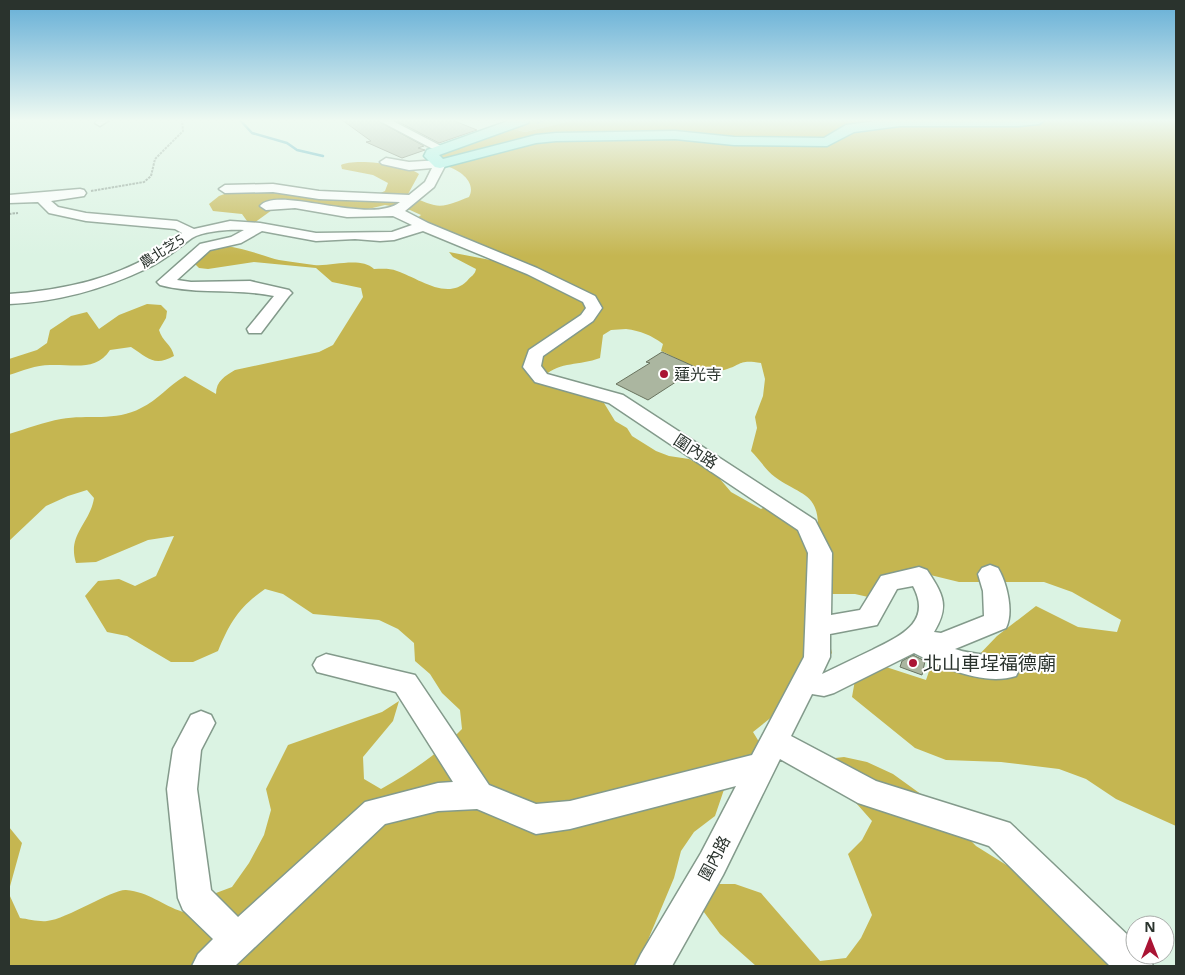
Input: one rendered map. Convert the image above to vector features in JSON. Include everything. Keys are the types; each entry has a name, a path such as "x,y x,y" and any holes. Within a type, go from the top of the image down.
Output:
{"street":[{"path":"266,206 294,204 347,213 396,212 430,184 435,166"},
{"path":"225,189 273,188 319,194 414,199"},
{"path":"9,199 41,198 80,193"},
{"name":"農北芝5","path":"9,299 54,295 127,272 154,259 189,234 187,229 177,224 86,217 54,210 41,198"},
{"name":"圍內路","path":"396,212 423,226 532,271 589,298 594,308 587,318 535,354 532,367 541,378 616,399 807,525 820,553 820,626 817,657 712,864 653,966"},
{"path":"189,234 230,225 316,237 355,235 380,237 394,236 423,226"},
{"path":"255,329 284,293 250,286 191,287 165,282 205,247 236,240 260,228"},
{"path":"914,641 942,643 997,621 995,591 990,574"},
{"path":"804,681 824,685 914,641 931,620 930,593 919,576 889,582 868,618 820,626"},
{"path":"914,641 946,658 985,668 1007,668"},
{"path":"326,665 405,683 478,794"},
{"path":"201,723 187,749 182,789 195,898 238,940"},
{"path":"210,966 376,812 438,797 478,794 536,819 570,815 768,754 869,793 999,834 1134,966"}],"path":[{"path":"80,193 144,182 151,176 153,166"}],"shaded area":[{"path":"341,166 395,166 413,170 419,174 407,196 438,206 447,205 469,197 471,186 469,181 461,173 445,166 1176,166 1176,826 1116,799 1086,779 1059,769 1001,762 946,760 915,748 852,697 855,680 886,667 926,680 934,657 974,660 997,636 1036,606 1078,627 1117,632 1121,620 1072,592 1044,582 959,582 914,571 877,599 855,594 830,594 828,636 832,653 783,708 753,732 764,750 730,772 715,816 694,832 681,851 674,878 637,966 9,966 9,894 20,918 44,921 56,919 120,891 126,890 142,893 183,912 208,896 232,887 249,863 264,835 271,810 266,789 288,745 382,712 399,701 393,721 363,757 364,779 381,789 424,762 462,729 460,710 442,693 430,674 415,661 414,643 398,629 379,620 313,614 283,594 265,589 248,602 236,616 218,651 193,662 171,662 127,636 107,632 85,596 98,581 119,579 135,586 156,576 174,536 148,540 96,562 76,563 74,544 92,507 94,498 87,490 46,506 9,541 9,434 61,419 121,415 131,412 153,401 185,376 216,394 219,382 235,370 319,352 333,345 363,297 361,288 332,282 316,268 254,262 208,269 199,268 195,264 195,259 205,250 214,246 233,247 279,260 314,265 361,263 374,269 394,270 432,286 451,289 459,287 467,281 475,273 476,269 453,257 449,252 506,263 410,224 421,215 410,210 385,205 364,210 295,203 272,210 254,223 247,221 242,214 213,211 209,204 219,196 230,192 378,194 385,191 388,183 373,175 342,169","holes":["626,329 646,334 663,344 661,351 700,369 716,371 744,362 761,363 765,379 763,396 755,417 757,428 751,451 775,477 811,501 815,508 818,529 774,503 761,509 731,492 714,472 689,459 669,456 656,451 632,436 627,428 615,421 604,403 544,376 557,368 600,358 603,335 611,330"]},
{"path":"147,304 161,305 167,311 166,318 159,330 174,356 161,361 151,360 131,347 110,350 104,357 91,364 75,366 45,365 9,375 9,359 37,350 47,343 50,330 71,316 87,312 99,329 119,315"},
{"path":"844,757 867,762 893,774 936,805 976,846 1032,881 1125,955 1125,965 1139,966 756,966 720,934 701,908 711,884 735,884 761,893 820,961 846,958 861,938 872,915 848,854 862,840 872,821 818,760"},
{"path":"9,827 22,843 9,890"}],"building":[{"name":"蓮光寺","path":"662,352 702,370 686,380 682,378 648,400 616,384 650,363 646,362"},
{"name":"北山車埕福德廟","path":"913,655 925,661 922,675 900,667 902,661"}],"place":[{"name":"蓮光寺","path":"664,374"},
{"name":"北山車埕福德廟","path":"913,663"}]}
